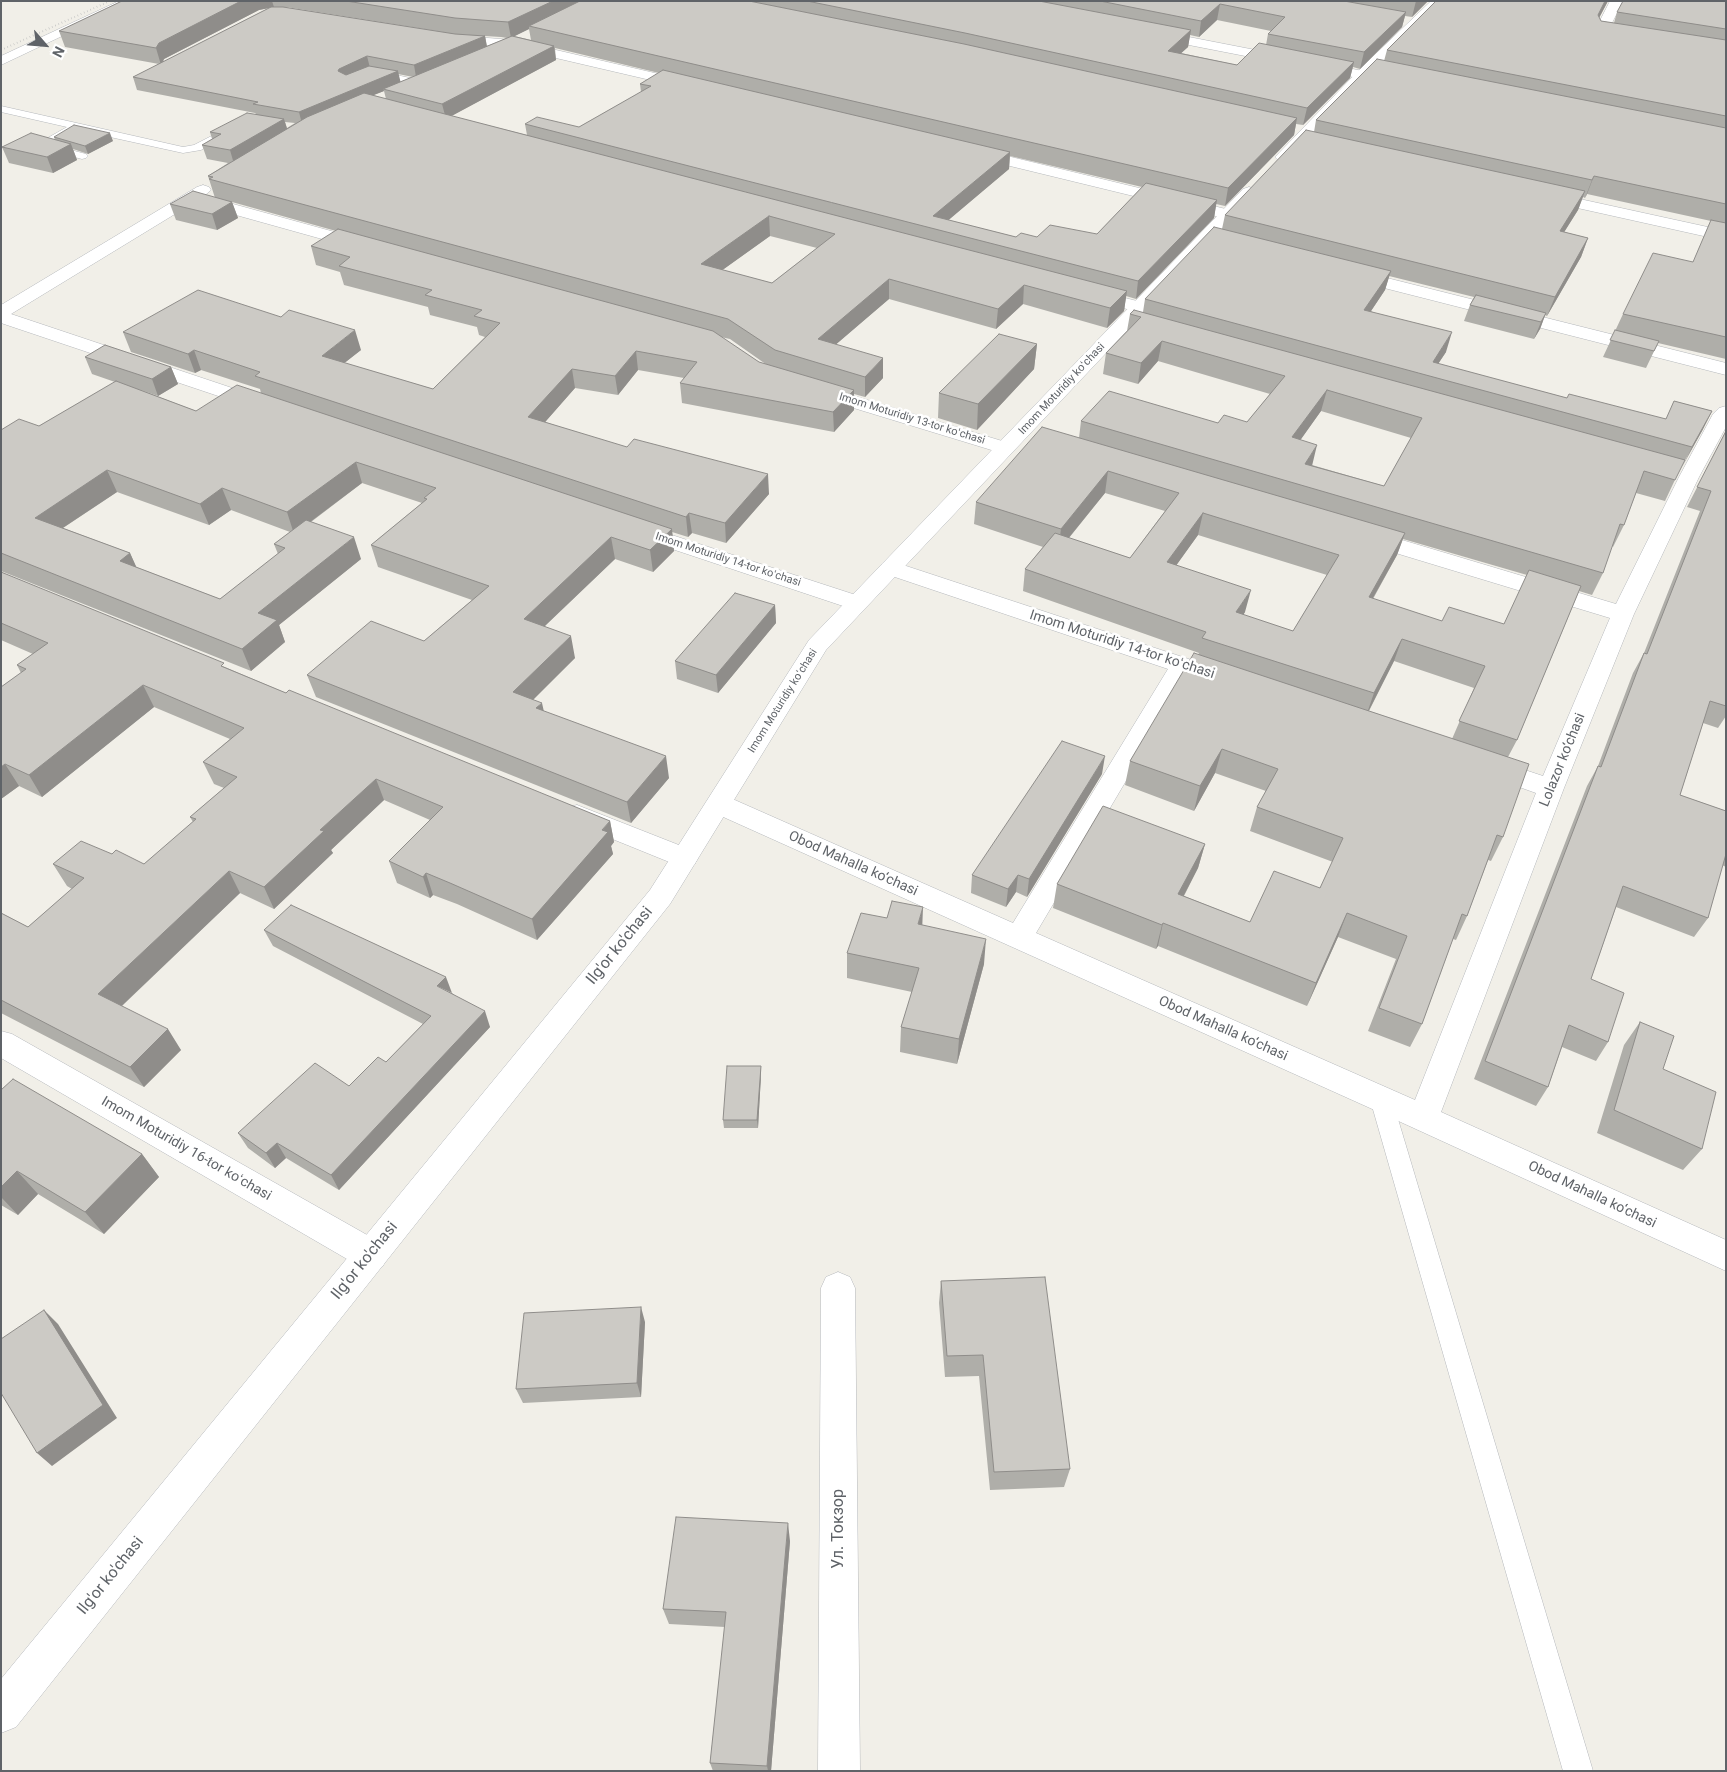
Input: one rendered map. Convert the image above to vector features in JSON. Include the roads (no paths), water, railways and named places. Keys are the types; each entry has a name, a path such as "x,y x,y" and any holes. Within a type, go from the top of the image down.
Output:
{"street":[{"path":"1,61 130,1"},
{"name":"Imom Moturidiy koʻchasi","path":"720,804 817,645 891,568 1022,440 1132,314 1365,72 1439,1"},
{"path":"1617,1 1601,32 1640,38"},
{"path":"1397,21 1416,24"},
{"path":"1141,31 1365,72 1388,73"},
{"path":"479,58 538,32"},
{"path":"436,37 513,44 706,90"},
{"path":"394,94 437,76"},
{"path":"958,150 1228,214"},
{"path":"1,315 215,183"},
{"path":"1531,193 1726,236"},
{"path":"191,198 380,250"},
{"path":"1207,237 1226,242"},
{"path":"1332,269 1726,369"},
{"path":"1071,289 1132,314 1145,326"},
{"path":"1,315 283,411"},
{"name":"Imom Moturidiy 13-tor koʻchasi","path":"806,387 1022,440"},
{"name":"Lolazor ko‘chasi","path":"1423,1118 1551,788 1680,475 1726,412"},
{"name":"Imom Moturidiy 14-tor koʻchasi","path":"622,524 857,603"},
{"path":"1346,531 1623,614"},
{"name":"Imom Moturidiy 14-tor koʻchasi","path":"891,568 1239,684"},
{"path":"1019,938 1182,665"},
{"path":"1466,760 1551,788"},
{"name":"Ilg'or ko'chasi","path":"1,1712 660,897 720,804"},
{"name":"Obod Mahalla ko‘chasi","path":"720,804 1381,1099 1726,1256"},
{"path":"555,805 684,858"},
{"name":"Imom Moturidiy 16-tor koʻchasi","path":"1,1042 370,1255"},
{"name":"Ул. Токзор","path":"838,1288 839,1771"}],"lane":[{"path":"364,74 377,73 420,83"},
{"path":"1,109 184,150 198,148 235,128"},
{"path":"77,126 44,146 82,156"},
{"path":"1381,1099 1578,1771"}],"railway":[{"path":"1,50 110,1"}]}
